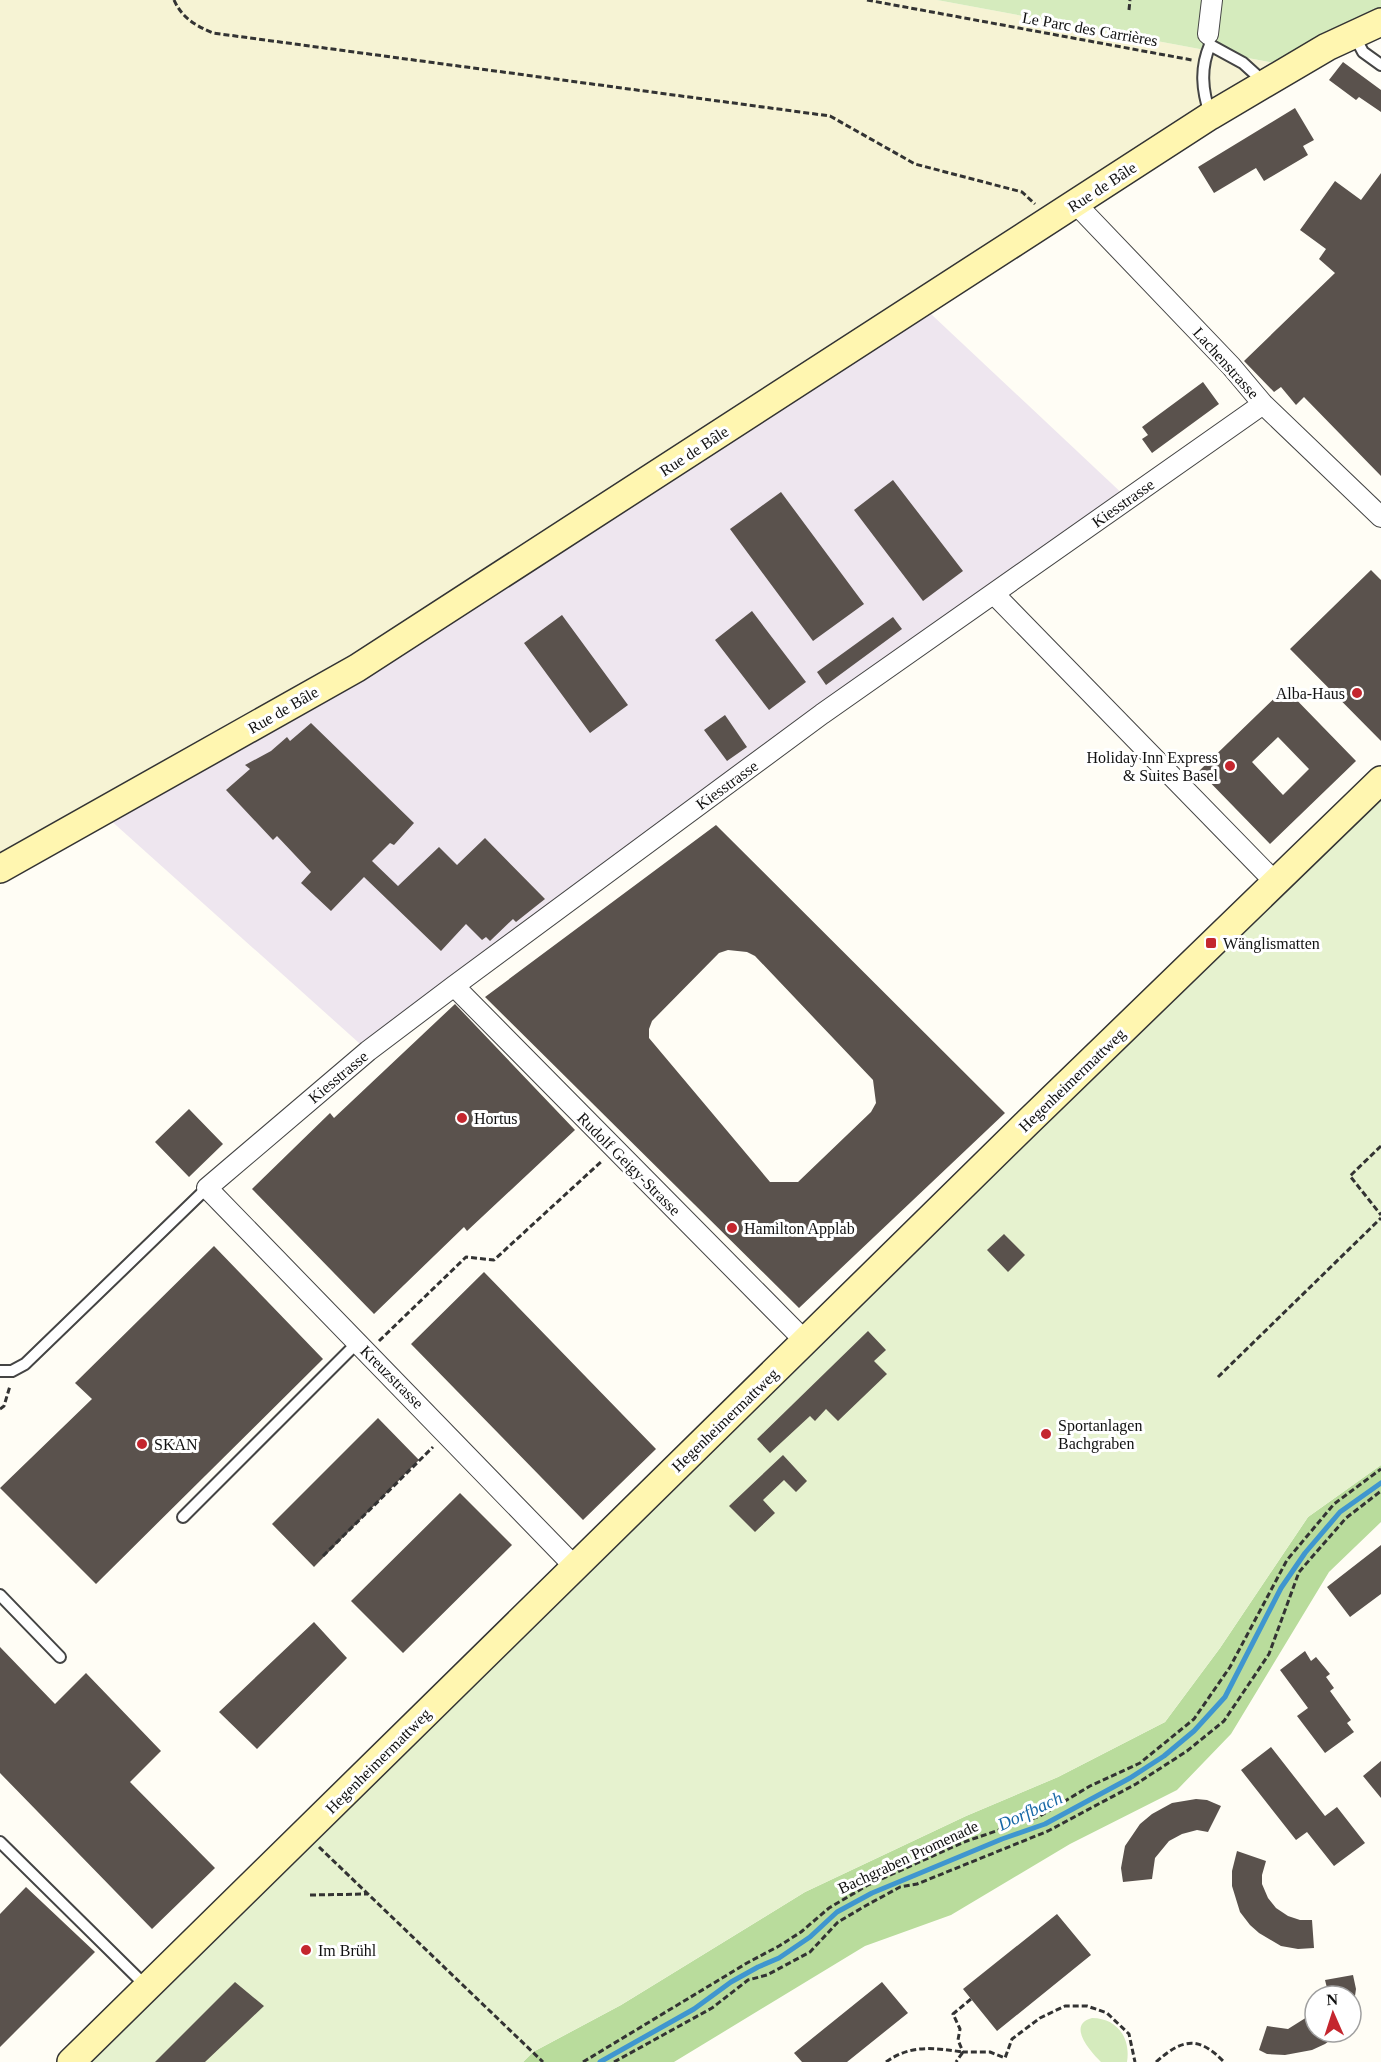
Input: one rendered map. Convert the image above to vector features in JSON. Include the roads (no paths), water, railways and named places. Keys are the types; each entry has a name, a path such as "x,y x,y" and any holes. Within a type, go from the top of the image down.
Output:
{"street":[{"path":"1209,39 1212,0"},
{"name":"Rue de Bâle","path":"0,869 357,668 1210,116 1327,47 1381,22"},
{"name":"Lachenstrasse","path":"1076,204 1231,366 1263,404 1379,510"},
{"name":"Kiesstrasse","path":"207,1188 368,1051 454,986 822,714 1263,404"},
{"path":"994,594 1275,882"},
{"name":"Hegenheimermattweg","path":"71,2062 805,1341 1381,780"},
{"name":"Rudolf Geigy-Strasse","path":"454,986 805,1341"},
{"name":"Kreuzstrasse","path":"207,1188 575,1567"}],"lane":[{"path":"1354,34 1363,52 1381,65"},
{"path":"1210,116 1203,95 1203,62 1209,39 1265,82"},
{"path":"0,1371 15,1370 25,1364 207,1188"},
{"path":"183,1517 362,1347"},
{"path":"0,1595 60,1657"},
{"path":"0,1842 147,1987"}],"waterway":[{"name":"Dorfbach","path":"600,2062 694,2009 731,1982 779,1958 810,1937 837,1912 872,1893 1002,1839 1045,1824 1130,1778 1164,1756 1194,1731 1225,1697 1281,1588 1305,1553 1340,1512 1381,1483"}],"place":[{"name":"Alba-Haus","path":"1357,693"},
{"name":"Holiday Inn Express & Suites Basel","path":"1230,766"},
{"name":"Wänglismatten","path":"1211,943"},
{"name":"Hortus","path":"462,1118"},
{"name":"Hamilton Applab","path":"732,1228"},
{"name":"Sportanlagen Bachgraben","path":"1046,1434"},
{"name":"SKAN","path":"142,1444"},
{"name":"Im Brühl","path":"306,1950"}]}
